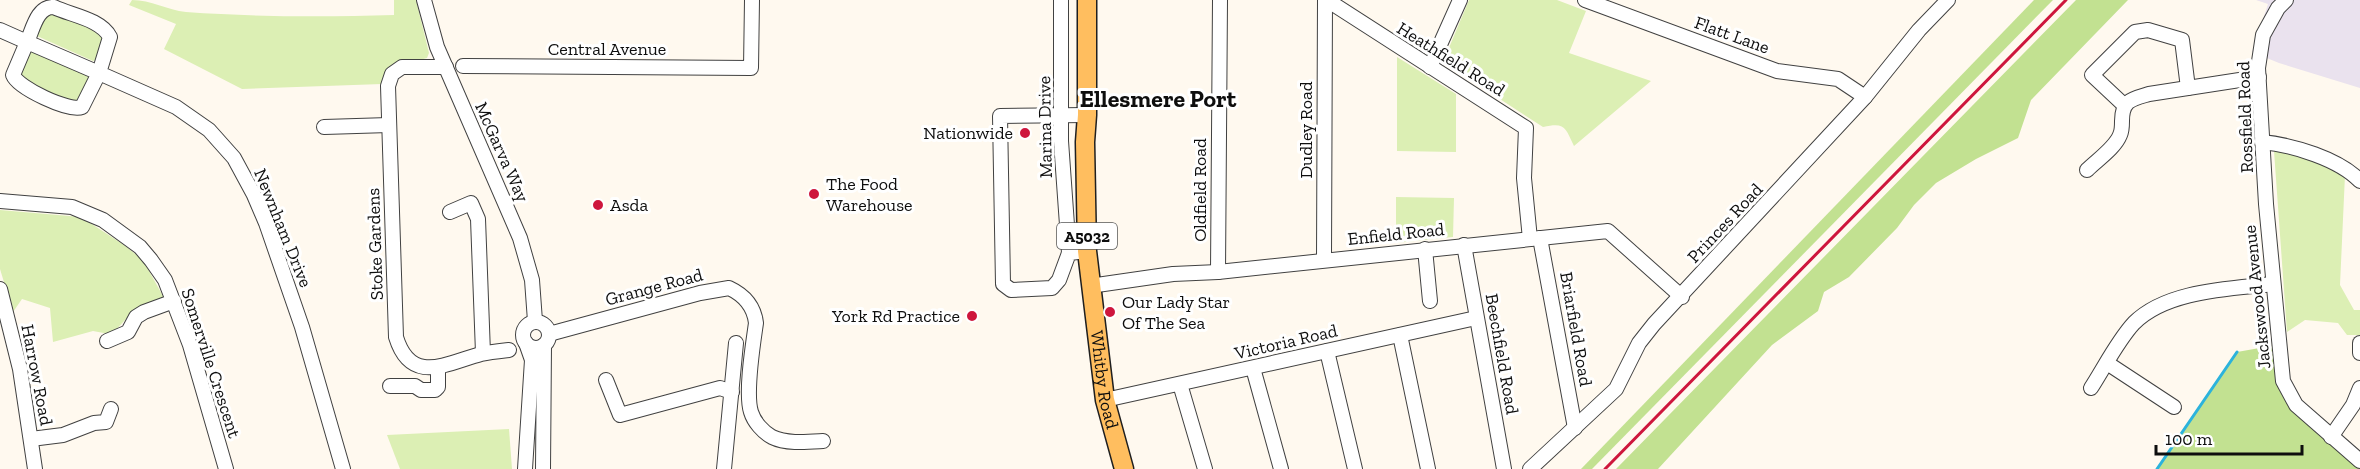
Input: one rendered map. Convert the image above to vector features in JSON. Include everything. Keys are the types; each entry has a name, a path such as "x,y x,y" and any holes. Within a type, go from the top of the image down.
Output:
{"main road":[{"name":"Whitby Road","path":"1088,0 1087,115 1078,252 1090,286 1105,400 1124,469"}],"street":[{"name":"McGarva Way","path":"424,0 437,47 520,238 532,280 535,321"},
{"name":"Central Avenue","path":"464,66 751,68 752,0"},
{"name":"Marina Drive","path":"1061,0 1063,115 1061,141 1078,252"},
{"name":"Oldfield Road","path":"1218,272 1220,0"},
{"name":"Heathfield Road","path":"1326,0 1526,128"},
{"name":"Dudley Road","path":"1323,260 1326,0"},
{"path":"1430,66 1460,0"},
{"name":"Flatt Lane","path":"1585,0 1777,71 1838,79 1865,97"},
{"name":"Princes Road","path":"1530,469 1616,388 1639,343 1865,97 1919,30 1948,0"},
{"name":"Rossfield Road","path":"2266,204 2259,77 2263,35 2278,8 2286,0"},
{"path":"47,7 80,17 107,31 110,37 99,73 82,107 75,110 20,85 13,75 27,42 41,10 47,7"},
{"name":"Newnham Drive","path":"0,30 176,107 209,130 234,158 254,195 284,275 302,327 343,469"},
{"path":"2124,105 2092,75 2135,32 2148,30 2182,40 2188,88"},
{"name":"Stoke Gardens","path":"438,368 422,367 408,361 400,350 396,337 388,86 392,74 402,68 446,67"},
{"path":"2087,170 2116,142 2121,134 2124,105 2134,98 2259,77"},
{"path":"1068,286 1011,290 1003,284 1000,116 1087,115"},
{"path":"324,127 389,125"},
{"name":"Briarfield Road","path":"1526,128 1524,178 1575,428"},
{"path":"2262,142 2293,147 2350,171 2360,181"},
{"name":"Somerville Crescent","path":"0,201 72,207 103,220 146,254 165,280 174,301 209,407 226,469"},
{"path":"450,212 471,203 478,219 483,353"},
{"name":"Jackswood Avenue","path":"2266,204 2283,381 2296,405 2360,461"},
{"name":"Enfield Road","path":"1090,286 1163,275 1218,272 1608,231 1682,297"},
{"name":"Beechfield Road","path":"1464,245 1504,469"},
{"path":"1425,249 1431,301"},
{"path":"1052,288 1078,252"},
{"path":"2091,388 2133,324 2145,314 2165,303 2201,292 2273,284"},
{"name":"Grange Road","path":"547,339 700,293 729,288 744,297 755,314 749,395 750,411 757,424 772,437 798,442 823,441"},
{"name":"Harrow Road","path":"0,289 20,369 35,469"},
{"path":"107,341 132,335 136,317 174,301"},
{"name":"Victoria Road","path":"1105,400 1476,318"},
{"path":"525,469 532,360 524,330 526,326 535,321 544,324 547,339 543,469"},
{"path":"1400,335 1428,469"},
{"path":"526,344 533,347 547,339"},
{"path":"724,469 735,343"},
{"path":"2360,343 2360,353"},
{"path":"390,386 415,386 421,390 435,390 438,387 438,368 483,353 509,350"},
{"path":"1327,351 1355,469"},
{"path":"2107,363 2174,407"},
{"path":"1253,368 1281,469"},
{"path":"606,380 620,415 720,388 732,392"},
{"path":"1180,384 1205,469"},
{"path":"2331,437 2353,405 2360,388"},
{"path":"31,439 63,435 94,423 110,421"},
{"path":"329,469 338,454"}],"shaded area":[{"path":"2256,0 2360,0 2360,88 2279,63 2252,52 2268,4"}],"green space":[{"path":"132,0 186,12 316,16 394,15 394,0 416,0 429,53 427,58 389,68 382,84 242,89 164,49 176,24 129,5"},
{"path":"1469,0 1557,0 1586,11 1569,53 1651,81 1574,146 1563,127 1556,125 1543,127 1443,62"},
{"path":"2034,0 2053,0 1592,469 1581,469"},
{"path":"2076,0 2128,0 2031,100 2018,138 1936,183 1914,205 1897,228 1849,277 1824,292 1818,311 1772,345 1658,469 1616,469"},
{"path":"48,10 103,32 106,37 96,60 93,61 37,36"},
{"path":"35,51 88,74 90,79 78,105 22,82 18,74 28,52"},
{"path":"1397,57 1456,94 1456,152 1397,151"},
{"path":"2274,151 2290,151 2345,175 2340,285 2354,310 2360,310 2360,335 2347,335 2338,323 2305,320 2287,332"},
{"path":"1396,197 1454,198 1453,237 1396,243"},
{"path":"0,210 81,217 143,260 164,298 137,309 109,334 93,331 53,342 50,308 22,299 13,312 0,269"},
{"path":"2271,346 2279,390 2296,415 2360,469 2157,469 2237,352"},
{"path":"509,429 512,469 400,469 387,435"}],"waterway":[{"path":"2157,469 2237,352"}],"railway":[{"path":"1605,469 2066,0"}],"place":[{"name":"Nationwide","path":"1025,133"},
{"name":"The Food Warehouse","path":"814,194"},
{"name":"Asda","path":"598,205"},
{"name":"Our Lady Star Of The Sea","path":"1110,312"},
{"name":"York Rd Practice","path":"972,316"}],"district":[{"name":"Ellesmere Port","path":"1158,99"}]}
